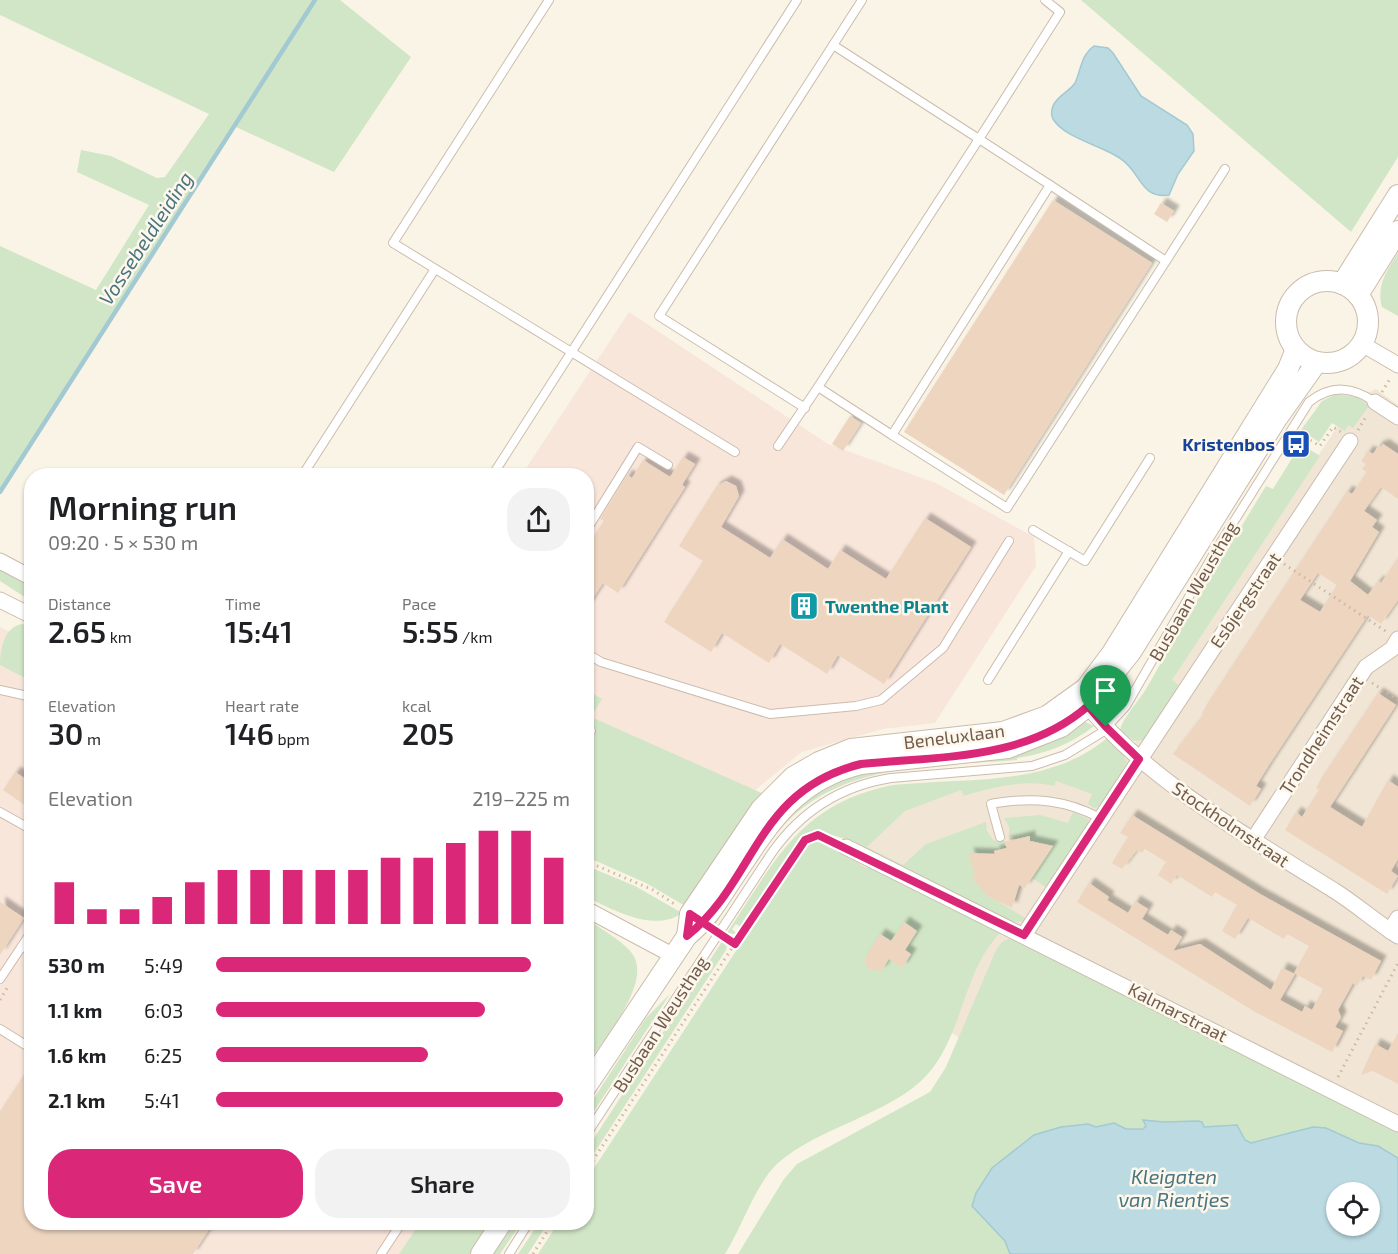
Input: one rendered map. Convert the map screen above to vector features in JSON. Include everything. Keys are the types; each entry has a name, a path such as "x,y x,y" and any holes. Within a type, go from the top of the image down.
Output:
{"street":[{"path":"1342,284 1398,195"},
{"path":"1358,295 1398,231"},
{"path":"1327,281 1342,284 1358,295 1366,308 1368,321 1362,344 1353,354 1338,362 1317,362 1296,349 1288,335 1285,321 1293,297 1312,284 1327,281"},
{"path":"1362,344 1398,365"},
{"name":"Beneluxlaan","path":"687,936 690,914 761,809 793,777 819,762 862,747 1003,732 1083,700 1288,369 1296,349"},
{"name":"Beneluxlaan","path":"594,1075 687,936 703,923 756,842 783,808 818,779 838,769 861,764 1008,748 1061,727 1083,700 1131,652 1276,420 1317,362"},
{"path":"1375,402 1398,417"},
{"name":"Esbjergstraat","path":"1139,759 1274,557 1350,434"},
{"path":"0,561 24,574"},
{"path":"0,600 24,612"},
{"name":"Trondheimstraat","path":"1253,840 1366,667 1392,649 1398,640"},
{"name":"Stockholmstraat","path":"1083,700 1106,727 1139,759 1253,840 1353,903 1367,916 1395,928"},
{"path":"1024,935 1139,759"},
{"name":"Kalmarstraat","path":"846,847 1398,1124"},
{"path":"594,913 674,956"},
{"path":"481,1254 497,1230"}],"lane":[{"path":"549,0 393,243 735,452"},
{"path":"497,468 797,0"},
{"path":"804,408 658,316 862,0"},
{"path":"778,446 1060,12 1045,0"},
{"path":"833,45 1166,261"},
{"path":"818,387 1007,508 1226,169"},
{"path":"892,435 1050,185"},
{"path":"307,468 435,269"},
{"name":"Busbaan Weusthag","path":"594,1123 782,839 804,817 837,795 883,779 1038,764 1075,751 1106,727 1126,706 1216,550 1309,402 1321,393 1346,389 1361,393 1375,402"},
{"path":"594,518 638,447 668,465"},
{"path":"1033,530 1084,561 1150,459"},
{"path":"594,658 601,662 770,714 856,706 881,700 943,648 1009,541"},
{"path":"988,680 1069,551"},
{"path":"0,690 24,695"},
{"path":"1000,837 991,804 1032,799 1052,801 1071,804 1101,818"},
{"path":"0,812 24,826"},
{"path":"0,979 24,943"},
{"path":"0,1029 24,1044"},
{"path":"381,1254 397,1230"},
{"path":"509,1254 524,1230"}],"path":[{"path":"1292,429 1320,446 1333,427 1350,434"},
{"path":"1274,557 1398,640"},
{"path":"1360,676 1398,700"},
{"path":"594,1160 805,840 821,836 846,847"},
{"path":"594,864 653,890 690,914"},
{"path":"719,933 735,944"},
{"path":"1332,1089 1398,963"},
{"path":"533,1254 548,1230"}],"shaded area":[{"path":"629,312 828,444 936,483 1034,537 1036,566 935,723 883,729 802,752 754,791 594,725 594,468 526,468"},
{"path":"1376,389 1398,405 1398,1124 966,1042 806,938 865,847 904,809 963,789 1055,778 1106,795 1170,679 1355,400"},
{"path":"0,627 24,639 24,1230 456,1230 441,1254 0,1254"}],"green space":[{"path":"0,0 340,0 411,57 334,172 236,127 0,492 0,246 96,290 149,205 77,172 81,150 111,156 157,178 165,177 209,114 0,15"},
{"path":"1081,0 1398,0 1398,157 1351,232"},
{"path":"1398,253 1398,316 1382,307 1380,292 1387,272"},
{"path":"1336,394 1357,397 1369,406 1353,428 1348,425 1345,431 1332,423 1319,442 1301,430 1322,401"},
{"path":"1301,444 1320,456 1172,680 1181,687 1143,740 1134,741 1120,731 1123,722 1146,689 1266,486 1273,489"},
{"path":"0,567 24,579 24,596 0,581"},
{"path":"24,624 24,677 0,665 4,640 11,629"},
{"path":"594,694 602,699 594,712"},
{"path":"594,718 764,794 687,907 646,883 594,860 594,733 596,729"},
{"path":"1083,721 1094,726 1058,747 1017,758 1017,760 891,771 833,790 806,805 782,827 755,862 715,925 708,921 766,832 832,778"},
{"path":"1107,738 1124,755 1127,762 1101,807 1094,808 1088,804 1092,794 1056,781 1054,786 1032,783 1009,785 964,796 961,790 905,811 867,847 903,865 926,844 986,822 987,831 994,841 1004,839 1007,848 994,851 989,896 1027,919 1023,922 1010,921 842,838 817,831 802,837 741,927 736,924 732,929 737,934 727,933 776,859 793,839 812,821 835,806 861,794 893,785 977,780 1032,773 1084,754"},
{"path":"1073,812 1088,819 1089,825 1047,888 1032,878 1053,846 1030,843 1030,836 1014,840 1013,836 1009,837 1009,827 1004,818 1040,815 1068,823"},
{"path":"820,840 858,857 859,864 866,868 870,864 1000,933 978,966 939,1059 927,1075 895,1100 813,1140 778,1163 756,1193 725,1254 538,1254 553,1230 594,1230 594,1168 796,859 810,842"},
{"path":"594,869 635,886 682,913 671,919 647,920 621,913 594,900"},
{"path":"594,924 627,947 637,964 632,994 594,1055"},
{"path":"1013,936 1398,1129 1398,1158 1378,1146 1359,1143 1326,1128 1313,1127 1251,1143 1245,1140 1237,1125 1204,1127 1198,1121 1143,1120 1146,1128 1126,1129 1114,1123 1096,1127 1088,1125 1063,1127 1046,1131 1032,1138 998,1166 978,1189 972,1206 1005,1241 1010,1254 738,1254 784,1179 797,1164 930,1092 946,1067 996,950 1002,942"},
{"path":"723,940 727,945 726,950 594,1153 594,1138"},
{"path":"670,994 594,1111 594,1098 646,1018"},
{"path":"415,1230 487,1230 471,1254 399,1254"},
{"path":"507,1230 516,1230 500,1254 492,1254"},
{"path":"534,1230 543,1230 528,1254 518,1254"}],"water":[{"path":"1094,46 1108,48 1141,96 1187,125 1193,134 1194,151 1178,174 1169,195 1152,193 1146,189 1128,164 1114,154 1075,137 1058,126 1053,119 1053,106 1075,83 1084,58"},
{"name":"Kleigaten van Rientjes","path":"1143,1120 1198,1121 1202,1122 1204,1127 1237,1125 1245,1140 1251,1143 1313,1127 1326,1128 1359,1143 1378,1146 1398,1158 1398,1254 1010,1254 1005,1241 972,1206 976,1193 992,1168 1034,1135 1061,1127 1088,1124 1096,1127 1114,1123 1126,1129 1143,1129 1146,1126"}],"building":[{"path":"1053,200 1152,263 1004,495 904,432"},
{"path":"1161,203 1174,211 1167,222 1154,214"},
{"path":"850,416 861,423 843,451 832,444"},
{"path":"1383,444 1398,454 1398,499 1381,487 1364,511 1377,520 1372,527 1379,532 1350,581 1368,595 1378,581 1381,583 1398,558 1398,600 1381,624 1368,615 1256,786 1261,789 1250,806 1173,754 1204,714 1202,713 1209,701 1347,491 1352,494 1367,472 1362,469 1366,464 1361,461 1368,451 1373,454 1379,445 1381,447","holes":["1318,573 1337,585 1320,612 1300,600"]},
{"path":"683,457 695,464 682,485 685,487 618,593 603,583 594,597 594,536 604,521 600,519 627,475 632,478 643,460 670,477"},
{"name":"Twenthe Plant","path":"726,481 736,486 739,496 721,527 770,558 782,539 828,569 840,550 886,579 925,518 971,547 884,684 838,655 827,674 780,644 769,663 722,633 711,652 664,622 703,561 679,546 716,487"},
{"path":"1378,693 1396,705 1330,807 1362,827 1388,780 1398,787 1398,859 1391,871 1398,876 1387,894 1285,830 1296,812 1302,817 1319,790 1316,788 1322,777"},
{"path":"15,772 24,778 24,805 3,790"},
{"path":"1132,815 1260,894 1381,961 1371,980 1363,976 1357,986 1353,983 1338,1010 1341,1017 1335,1027 1343,1031 1332,1052 1255,1012 1077,902 1089,883 1109,897 1107,900 1128,913 1135,901 1148,909 1142,919 1168,935 1171,930 1182,937 1173,951 1200,944 1271,990 1282,968 1295,974 1280,1000 1302,1012 1305,1006 1312,1010 1323,989 1294,973 1309,946 1287,934 1284,939 1248,918 1235,939 1222,931 1237,905 1215,892 1212,897 1177,875 1171,884 1158,875 1166,862 1145,849 1142,853 1137,850 1122,869 1112,863 1128,837 1120,833"},
{"path":"1030,836 1030,841 1053,846 1025,888 1019,885 1012,908 989,897 971,878 975,875 968,853 995,854 994,851 1007,848 1004,842"},
{"path":"0,902 24,918 0,955"},
{"path":"904,922 917,931 905,950 911,954 902,968 889,959 881,971 868,969 864,960 880,934 891,941"},
{"path":"1398,1033 1398,1084 1373,1071 1361,1075 1375,1044 1388,1051"},
{"path":"24,1075 24,1230 209,1230 193,1254 0,1254 0,1111"}],"waterway":[{"name":"Vossebeldleiding","path":"0,492 315,0"}],"place":[{"name":"Kristenbos","path":"1296,444"},
{"name":"Twenthe Plant","path":"804,606"}],"route":[{"path":"1106,727 1088,706 1061,727 1008,748 983,753 861,764 838,769 805,788 783,808 756,842 703,923 687,936 690,914 703,923 735,944 791,858 805,840 818,835 1024,935 1139,759 1106,727"}]}
